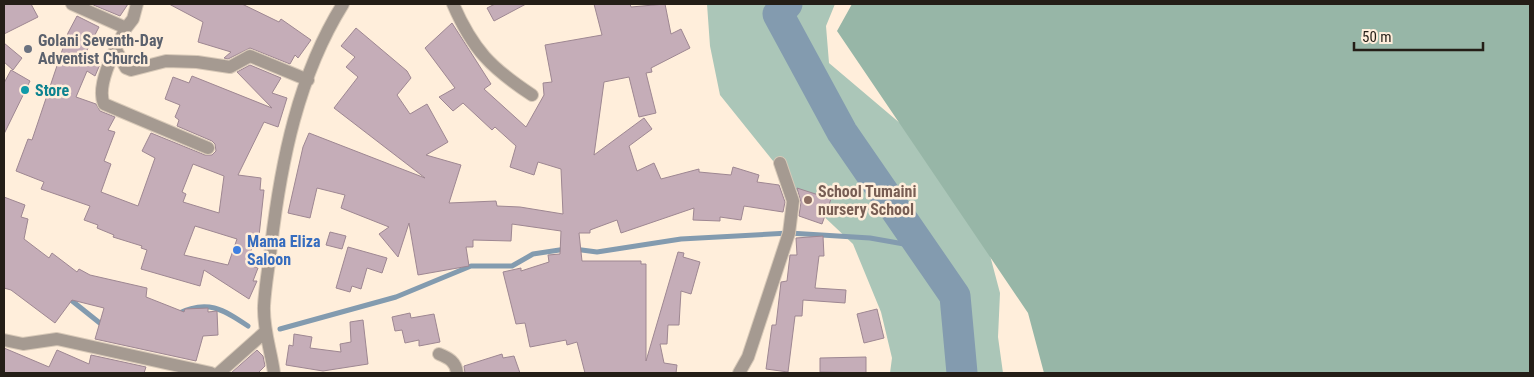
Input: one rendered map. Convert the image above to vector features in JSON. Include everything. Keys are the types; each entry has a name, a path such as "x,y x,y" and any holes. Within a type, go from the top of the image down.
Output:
{"street":[{"path":"72,4 126,28"},
{"path":"137,4 133,19 126,28 103,82 101,93 104,104 208,148"},
{"path":"274,373 265,332 264,306 285,152 325,32 343,4"},
{"path":"453,4 473,44 489,63 502,75 532,95"},
{"path":"116,50 126,68 132,70 166,62 197,62 230,67 250,56 308,80"},
{"path":"739,373 748,357 789,233 793,201 780,163"},
{"path":"219,373 265,332"},
{"path":"4,340 22,344 57,339 211,373"},
{"path":"439,354 449,358 457,367 457,373"}],"green space":[{"path":"707,4 835,4 826,26 829,63 901,124 979,214 1000,293 998,337 1003,373 890,373 892,358 881,312 853,244 798,192 720,95 710,46"},
{"path":"852,4 1530,4 1530,373 1044,373 1028,313 837,31"}],"building":[{"path":"4,4 31,4 38,17 4,34"},
{"path":"91,4 128,4 120,16"},
{"path":"169,4 242,4 279,22 281,19 311,40 298,58 295,55 290,64 250,48 228,59 224,58 231,52 198,42 203,22"},
{"path":"495,4 526,4 494,21 487,8"},
{"path":"594,4 630,4 631,7 665,4 671,34 681,29 690,48 651,68 652,72 646,73 656,113 639,117 629,77 604,82 594,155 644,118 652,129 629,146 637,171 654,163 661,179 699,169 699,172 731,175 733,167 759,175 757,182 779,185 785,202 783,212 744,206 741,220 720,217 720,221 693,220 694,208 621,233 617,220 590,230 590,233 579,233 582,261 641,261 641,264 646,264 646,361 678,252 684,253 683,257 700,262 691,294 681,291 679,325 668,325 667,344 660,344 664,363 677,365 676,373 585,373 577,342 567,345 566,340 530,347 525,323 516,324 503,272 521,268 521,271 549,262 548,255 560,254 561,231 512,224 511,241 473,240 473,247 466,247 469,266 418,275 409,223 398,257 379,234 389,227 341,208 345,195 317,188 310,218 288,213 303,147 309,133 425,178 334,108 358,77 346,67 355,57 341,46 356,28 407,71 411,78 397,95 410,114 427,104 448,142 426,155 461,165 449,203 496,201 497,206 520,207 563,214 561,169 538,162 534,175 510,167 516,146 495,127 492,130 463,103 453,111 439,97 455,88 425,48 452,23 491,84 484,89 526,127 544,95 543,83 552,82 545,45 602,35"},
{"path":"77,16 99,27 85,54 101,62 95,76 87,71 76,97 96,104 100,111 115,117 108,130 115,132 104,161 111,164 101,192 138,206 155,158 142,151 151,133 205,155 212,155 216,151 215,144 212,141 177,126 179,120 175,117 180,105 165,99 173,77 189,83 192,76 272,108 237,72 250,65 281,78 272,93 287,98 278,127 264,122 238,175 261,178 260,190 264,190 259,236 257,235 246,264 258,268 253,281 257,281 249,299 204,270 200,286 141,269 147,250 141,248 142,246 113,237 114,235 97,228 98,225 84,220 90,206 41,189 44,182 16,171 28,139 32,140 68,33","holes":["193,164 224,176 219,213 183,202 186,194 182,192","195,226 237,239 228,265 184,255"]},
{"path":"4,43 22,58 13,70 4,62"},
{"path":"11,70 30,81 4,134 4,83"},
{"path":"797,188 831,199 822,224 799,216 801,202"},
{"path":"4,197 25,205 21,217 28,219 24,239 49,258 52,253 77,272 79,269 90,275 147,288 146,297 184,312 185,309 208,308 208,312 217,311 218,335 203,336 196,361 95,339 104,308 72,300 55,323 11,290 4,288"},
{"path":"330,232 346,236 342,249 326,245"},
{"path":"823,236 824,256 819,256 815,288 846,290 845,303 803,300 802,316 795,316 788,372 766,369 772,325 776,325 781,282 787,281 790,255 797,255 796,238"},
{"path":"348,247 387,258 382,273 367,268 361,289 352,286 350,292 336,288"},
{"path":"877,309 884,338 864,343 857,314"},
{"path":"410,313 411,318 434,314 440,342 419,346 419,340 405,343 402,330 395,331 392,317"},
{"path":"363,320 368,364 323,371 286,365 289,345 293,346 294,334 312,337 310,348 341,352 340,344 351,342 350,322"},
{"path":"4,348 49,367 57,350 89,364 91,355 146,367 144,373 4,373"},
{"path":"257,350 263,356 265,366 258,373 231,373"},
{"path":"502,354 503,358 514,356 520,373 465,373 464,366"},
{"path":"866,357 866,373 820,372 820,358"}],"waterway":[{"path":"787,4 778,14 842,132 955,296 962,373"},
{"path":"574,249 597,252 681,239 789,233 870,238 921,247"},
{"path":"280,329 396,297 471,266 512,266 533,254 566,249"},
{"path":"66,296 101,324 104,321"},
{"path":"177,314 197,307 214,308 231,315 248,326"}],"place":[{"name":"Golani Seventh-Day Adventist Church","path":"28,49"},
{"name":"Store","path":"25,90"},
{"name":"School Tumaini nursery School","path":"808,200"},
{"name":"Mama Eliza Saloon","path":"237,250"}]}
